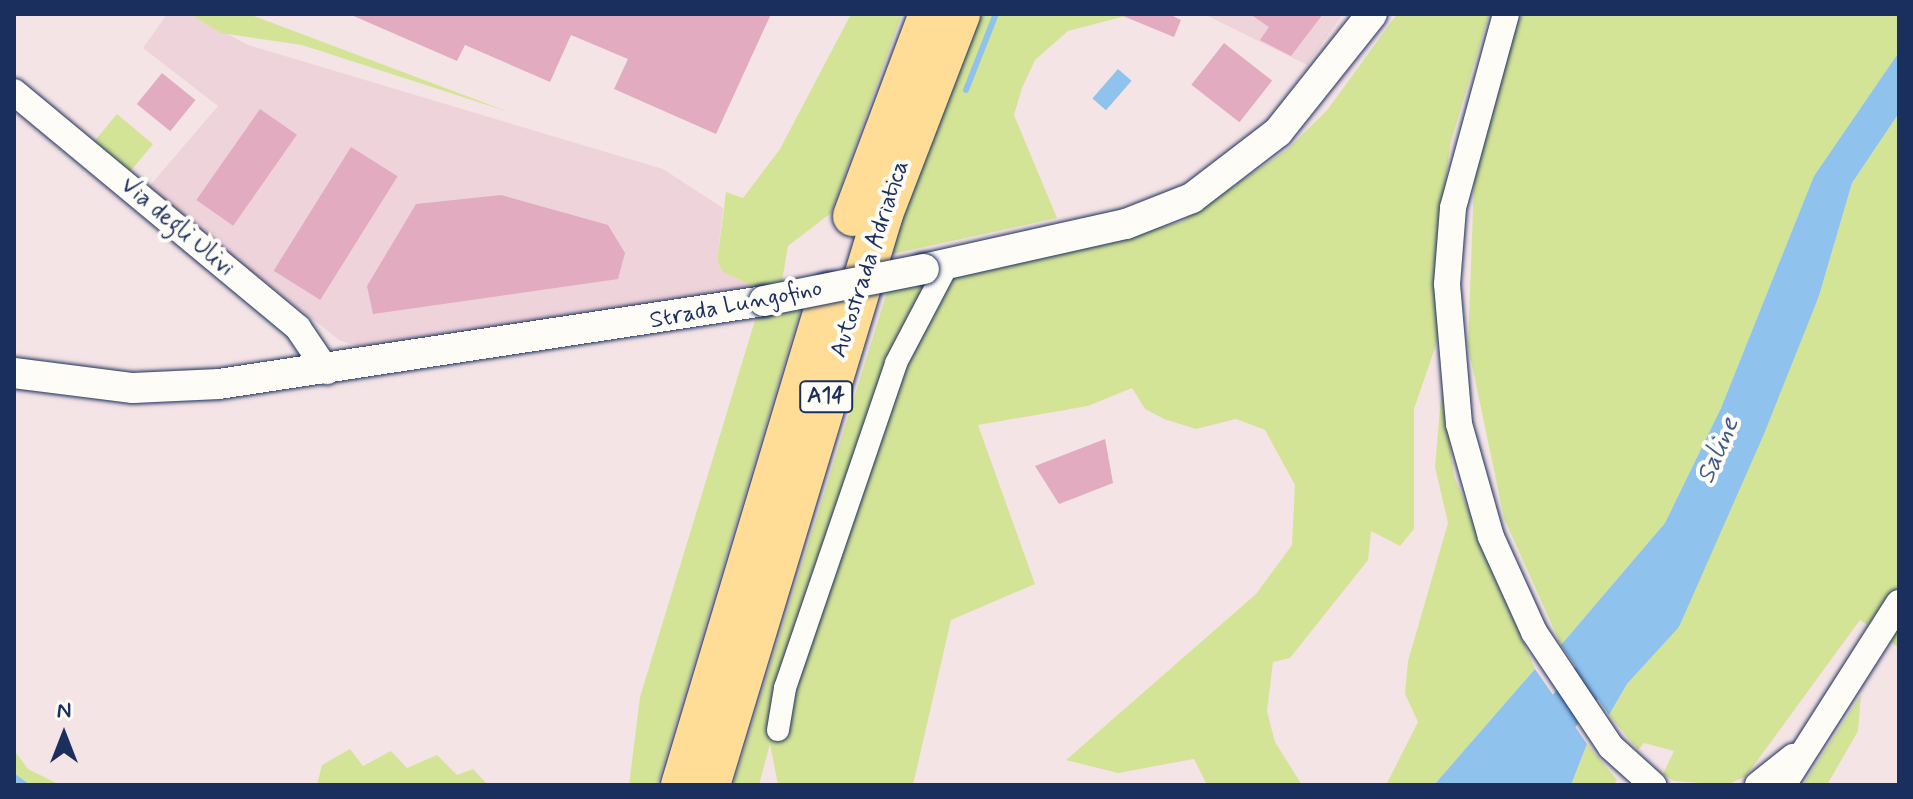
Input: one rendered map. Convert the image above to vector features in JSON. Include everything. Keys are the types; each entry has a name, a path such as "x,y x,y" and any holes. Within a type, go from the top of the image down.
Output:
{"highway":[{"name":"Autostrada Adriatica","path":"681,785 855,211 929,14"},
{"name":"Autostrada Adriatica","path":"710,785 883,214 960,14"}],"main road":[{"name":"Strada Lungofino","path":"14,373 159,388 327,371 764,301 1126,224 1192,198 1278,132 1372,14"}],"street":[{"path":"1506,14 1471,126 1449,247 1452,379 1471,471 1534,632 1642,781"},
{"name":"Via degli Ulivi","path":"14,92 298,328 327,371"},
{"path":"778,730 785,688 896,363 936,266"},
{"path":"1783,785 1801,748 1899,603"},
{"path":"1758,785 1801,748"}],"shaded area":[{"path":"167,14 190,14 248,45 663,169 723,208 717,261 723,272 756,288 361,347 339,340 147,189 218,106 143,48"},
{"path":"1204,14 1343,14 1307,65"}],"green space":[{"path":"190,14 249,14 509,112 302,45 221,33"},
{"path":"851,14 902,14 831,213 788,246 781,287 756,288 723,272 717,261 726,192 743,198 780,149"},
{"path":"978,14 1133,14 1068,31 1035,60 1022,88 1014,115 1057,218 888,255"},
{"path":"1397,14 1489,14 1450,145 1437,250 1438,339 1414,409 1414,529 1400,546 1371,531 1368,560 1290,658 1273,662 1267,711 1275,742 1302,785 1207,785 1194,759 1118,773 1066,760 1256,594 1292,545 1295,485 1265,430 1236,419 1196,429 1164,419 1145,409 1132,388 1088,406 978,425 1035,584 951,620 913,785 778,785 770,744 759,785 733,785 888,289 1181,222 1288,149 1328,109"},
{"path":"1522,14 1899,14 1899,52 1814,176 1721,408 1665,523 1561,645 1504,518 1468,346 1474,182 1502,57"},
{"path":"1899,113 1899,648 1860,620 1746,776 1727,785 1674,781 1663,774 1674,751 1644,743 1638,750 1609,715 1627,684 1679,627 1819,296 1852,183"},
{"path":"117,114 153,144 127,176 91,145"},
{"path":"802,304 657,785 629,785 640,697 756,317"},
{"path":"1442,386 1454,476 1535,669 1434,785 1386,785 1418,722 1405,694 1408,661 1448,523 1435,467"},
{"path":"1861,695 1858,731 1827,785 1803,785"},
{"path":"1587,744 1617,780 1613,785 1571,785"},
{"path":"350,749 363,766 391,751 407,768 437,755 457,775 473,769 488,785 317,785 322,765"},
{"path":"14,750 28,769 60,785 14,785"}],"water":[{"path":"1899,52 1899,113 1852,183 1819,296 1764,434 1679,627 1627,684 1609,715 1561,645 1665,523 1721,408 1814,176"},
{"path":"1118,69 1132,81 1106,110 1092,98"},
{"path":"1535,669 1587,744 1571,785 1434,785"}],"building":[{"path":"349,14 771,14 716,134 614,89 628,59 571,35 550,82 465,45 457,61"},
{"path":"1118,14 1169,14 1181,20 1174,37"},
{"path":"1250,14 1323,14 1291,56 1260,40 1269,27"},
{"path":"1224,43 1272,81 1239,122 1191,85"},
{"path":"162,73 195,100 170,131 137,104"},
{"path":"260,109 297,135 233,226 196,200"},
{"path":"351,147 398,176 320,300 274,271"},
{"path":"501,195 608,225 625,253 618,279 373,314 367,286 416,204"},
{"path":"1105,439 1113,483 1059,504 1035,466"}],"waterway":[{"path":"966,90 996,14"},
{"name":"Saline","path":"1490,785 1545,735 1619,642"},
{"path":"14,777 25,785"}]}
